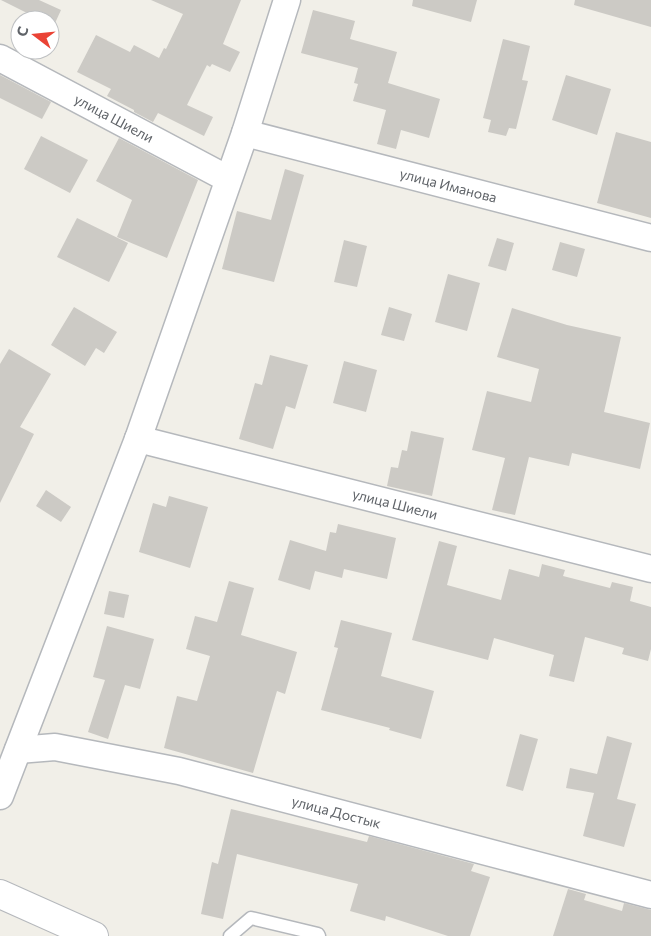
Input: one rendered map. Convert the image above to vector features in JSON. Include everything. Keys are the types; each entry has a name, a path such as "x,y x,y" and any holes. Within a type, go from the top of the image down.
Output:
{"street":[{"path":"0,796 138,439 245,133 287,0"},
{"name":"улица Шиели","path":"0,58 228,179"},
{"name":"улица Иманова","path":"245,133 651,238"},
{"name":"улица Шиели","path":"138,439 651,569"},
{"name":"улица Достык","path":"18,750 55,747 179,771 651,895"},
{"path":"0,894 94,936"}],"lane":[{"path":"230,936 251,918 318,934 319,936"}],"building":[{"path":"1,0 39,0 61,10 60,12 60,10 21,10"},
{"path":"151,0 241,0 223,44 240,52 230,72 212,64 210,67 207,65 187,105 213,117 204,136 158,113 153,122 107,96 111,89 77,72 96,35 130,52 134,45 159,58 164,48 166,49 183,14"},
{"path":"413,0 477,0 471,22 412,6"},
{"path":"575,0 651,0 651,27 574,5"},
{"path":"313,10 355,21 350,39 397,52 388,83 440,99 429,138 401,130 396,149 377,144 386,110 353,101 358,84 354,83 358,68 301,53"},
{"path":"503,39 530,46 522,80 528,81 516,129 509,128 506,136 488,132 491,120 483,118"},
{"path":"0,75 51,102 42,119 0,98"},
{"path":"566,75 611,89 597,135 552,120"},
{"path":"616,132 651,142 651,218 597,203"},
{"path":"41,136 88,160 70,193 24,169"},
{"path":"119,138 198,180 167,258 117,237 132,200 96,181"},
{"path":"285,169 304,175 274,282 222,269 237,211 271,220"},
{"path":"77,218 128,243 109,282 57,257"},
{"path":"497,238 514,243 506,271 488,266"},
{"path":"344,240 367,246 357,287 334,282"},
{"path":"560,242 585,249 577,277 552,270"},
{"path":"448,274 480,283 467,331 435,322"},
{"path":"74,307 117,332 104,353 96,348 85,366 51,345"},
{"path":"389,307 412,314 404,341 381,335"},
{"path":"512,308 567,325 621,337 604,412 650,423 640,469 572,453 569,466 529,457 515,515 492,510 505,458 472,450 487,391 531,402 539,369 497,357"},
{"path":"9,349 51,374 20,427 34,434 0,503 0,364"},
{"path":"270,355 308,365 295,409 286,406 273,449 239,439 255,383 262,385"},
{"path":"344,361 377,370 366,412 333,403"},
{"path":"411,431 444,438 432,496 387,486 391,467 398,468 402,450 407,451"},
{"path":"46,490 71,507 61,522 36,506"},
{"path":"169,496 208,507 190,568 139,552 153,503 166,507"},
{"path":"338,524 396,538 387,579 344,569 342,578 315,571 310,590 278,580 290,540 326,551 330,532 336,533"},
{"path":"439,541 457,546 447,585 501,600 509,569 539,577 542,564 565,570 563,576 610,588 612,582 633,587 630,601 651,607 651,649 648,661 622,654 624,648 585,637 574,682 549,676 554,655 494,638 488,660 412,640"},
{"path":"229,581 254,588 241,635 297,652 285,694 277,691 253,773 164,748 177,696 197,701 210,656 186,649 195,616 217,622"},
{"path":"109,591 129,595 124,618 104,614"},
{"path":"341,620 392,633 381,676 434,691 421,739 389,730 390,728 321,710 338,648 334,647"},
{"path":"107,626 154,639 140,689 125,685 108,739 88,732 105,680 93,677"},
{"path":"520,734 538,739 523,791 506,786"},
{"path":"607,736 632,743 617,799 636,804 624,847 583,836 594,793 566,788 570,768 597,774"},
{"path":"231,809 367,842 369,836 474,864 471,871 490,877 470,936 448,936 386,916 385,921 350,911 358,884 237,854 223,919 201,914 212,862 218,864"},
{"path":"568,889 586,894 584,900 622,911 624,903 651,910 651,936 553,936"}]}
